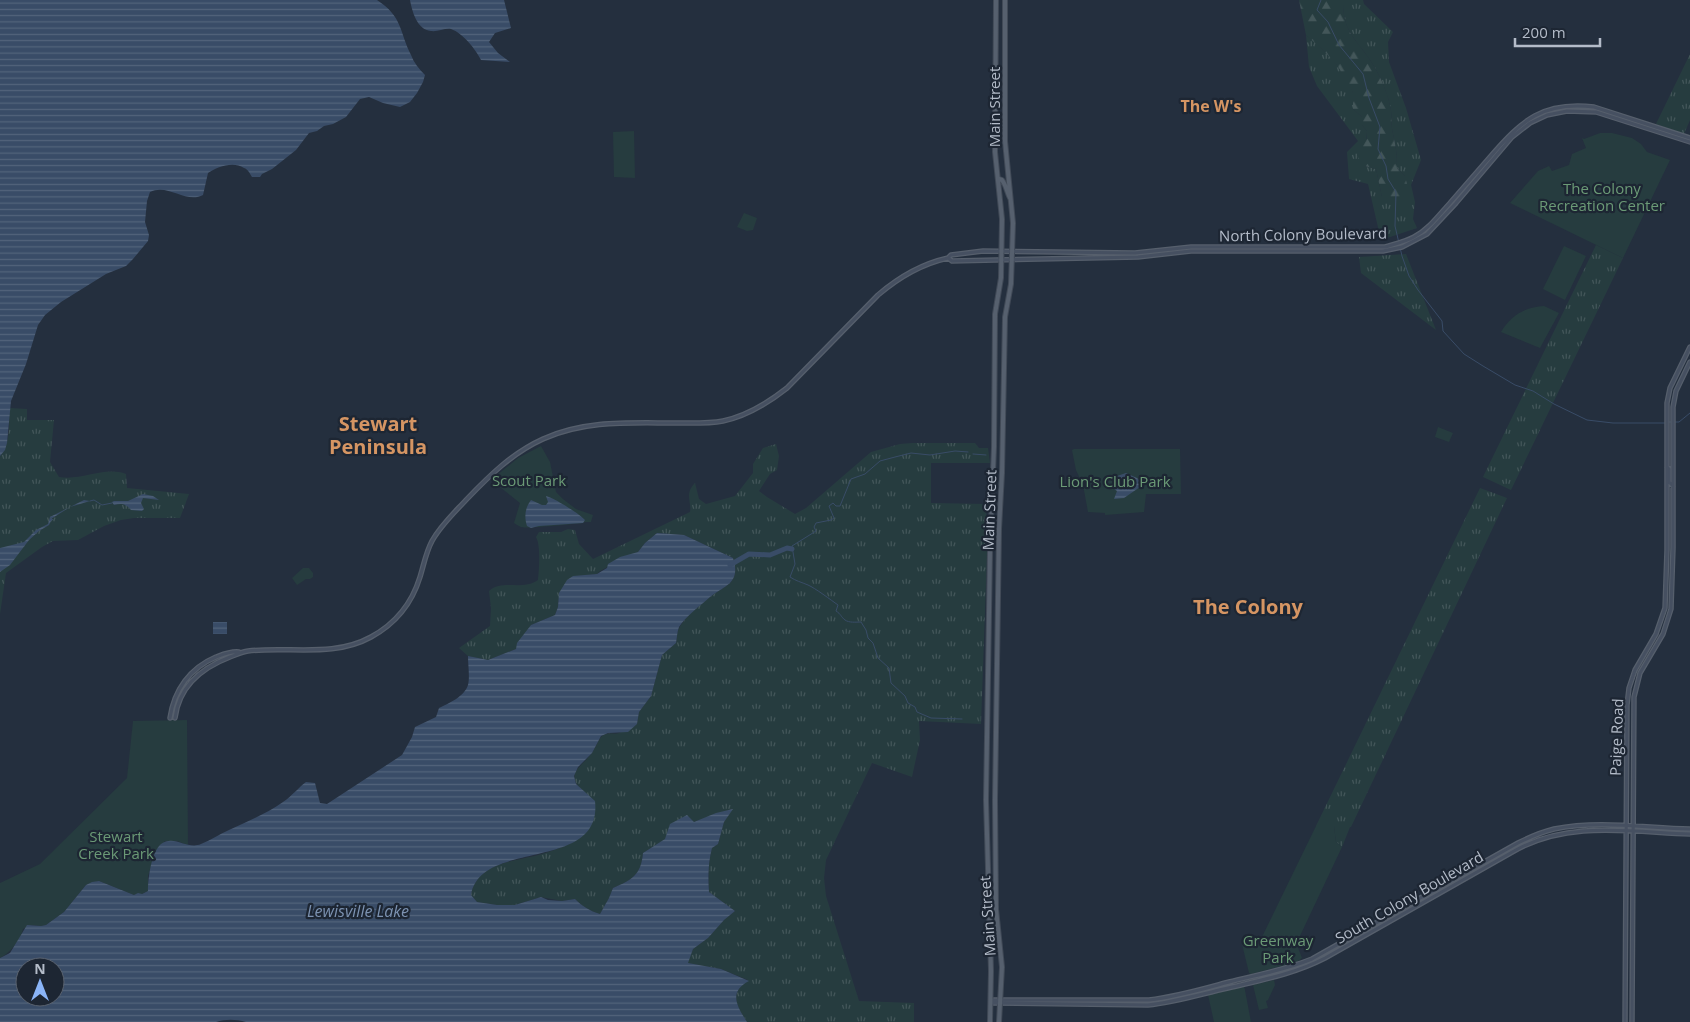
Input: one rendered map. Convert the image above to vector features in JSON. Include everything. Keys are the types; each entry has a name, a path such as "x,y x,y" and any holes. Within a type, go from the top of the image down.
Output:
{"main road":[{"name":"Main Street","path":"990,1022 986,800 995,314 1002,260 1002,205 995,152 996,0"},
{"name":"Main Street","path":"999,1022 1002,967 996,909 995,800 999,550 1005,317 1012,284 1012,200 1005,141 1005,0"},
{"name":"North Colony Boulevard","path":"170,718 178,690 195,670 204,663 220,656 234,651 331,649 349,646 368,639 390,624 410,600 418,585 429,548 446,521 484,481 520,452 560,432 594,425 715,422 732,419 756,409 773,399 786,388 878,295 919,268 948,258 951,255 1002,251 1126,253 1190,247 1373,248 1396,244 1416,236 1431,224 1507,136 1529,119 1554,111 1580,106 1594,107 1690,138"},
{"name":"North Colony Boulevard","path":"948,258 952,260 1012,260 1138,257 1201,251 1374,252 1402,247 1427,234 1438,224 1520,130 1554,111 1581,110 1596,112 1690,142"},
{"path":"998,179 1004,183 1006,191 1012,200"},
{"name":"Paige Road","path":"1625,1022 1626,716 1630,688 1638,663 1656,634 1665,608 1667,403 1670,388 1690,347"},
{"name":"Paige Road","path":"1632,1022 1633,708 1635,689 1644,665 1667,625 1671,609 1674,396 1690,362"},
{"path":"1667,466 1670,484 1673,486"},
{"path":"990,550 999,550"},
{"name":"North Colony Boulevard","path":"175,718 177,705 182,694 194,678 215,663 240,652"},
{"path":"1626,773 1633,773"},
{"name":"South Colony Boulevard","path":"991,1002 1132,1000 1167,997 1297,965 1319,956 1468,870 1542,832 1567,827 1587,826 1690,829"},
{"path":"1567,827 1567,832"},
{"path":"1666,828 1670,833"},
{"name":"South Colony Boulevard","path":"1000,1002 1148,1005 1276,976 1307,967 1333,954 1520,847 1548,836 1567,832 1594,830 1690,834"},
{"path":"1542,832 1548,836"},
{"path":"1468,870 1471,875"},
{"path":"1626,873 1632,872"},
{"path":"989,910 996,909"},
{"path":"1112,1000 1113,1005"},
{"path":"1132,1000 1132,1005"}],"green space":[{"path":"1299,0 1343,0 1345,22 1375,68 1387,94 1397,154 1397,168 1405,176 1410,196 1396,201 1382,197 1376,169 1365,166 1357,156 1367,138 1367,131 1362,125 1362,117 1353,109 1353,93 1337,65 1306,35"},
{"path":"1343,0 1363,0 1364,4 1393,32 1388,42 1389,62 1406,108 1421,160 1411,185 1415,202 1413,219 1417,228 1381,240 1368,184 1349,179 1347,152 1358,141 1317,86 1309,67 1306,35 1334,61 1350,84 1353,95 1353,109 1362,117 1362,125 1367,131 1365,166 1376,169 1382,197 1405,176 1397,168 1397,154 1387,94 1375,68 1345,22"},
{"path":"1690,54 1690,120 1684,134 1656,124"},
{"path":"634,131 635,178 614,177 613,132"},
{"name":"The Colony Recreation Center","path":"1600,133 1612,133 1632,138 1641,144 1647,152 1670,160 1623,258 1510,203 1538,171 1549,166 1552,171 1569,165 1572,154 1586,148 1582,138"},
{"path":"744,213 757,218 753,230 747,231 737,227"},
{"path":"1596,245 1623,258 1511,490 1483,477"},
{"path":"1564,246 1586,256 1565,300 1543,289"},
{"path":"1406,254 1436,330 1361,273 1359,257"},
{"path":"1544,306 1559,313 1540,348 1501,332 1509,321 1519,313 1531,308"},
{"path":"9,408 27,409 27,420 54,420 50,462 59,477 68,478 101,472 118,472 126,474 127,488 189,494 180,518 134,518 121,520 104,526 78,540 53,541 42,547 6,573 0,614 0,456 8,439"},
{"path":"1438,427 1453,433 1449,442 1435,437"},
{"path":"975,443 979,448 988,448 990,463 931,463 931,503 986,504 987,554 981,724 919,721 920,740 912,777 872,763 826,860 824,878 826,896 859,1001 914,1003 914,1022 747,1022 737,1005 736,995 742,985 748,980 721,969 687,963 693,949 708,938 735,911 709,892 708,880 712,848 718,844 724,822 732,809 694,822 643,853 638,872 630,879 613,888 600,914 586,908 575,899 562,901 541,897 515,905 477,902 471,895 474,885 487,871 496,866 565,846 583,791 575,780 576,771 591,754 603,735 619,733 637,724 639,712 651,696 662,655 676,643 679,628 685,619 698,607 726,586 735,573 733,558 684,535 657,533 638,552 597,574 578,576 558,602 555,615 531,625 516,649 488,660 468,656 459,648 490,626 491,608 489,591 500,586 526,585 538,580 539,551 536,537 539,532 575,530 579,544 593,559 690,512 689,494 695,483 699,499 706,504 735,496 753,473 753,464 763,448 776,444 779,456 777,470 770,474 759,491 795,514 806,508 871,452 900,444"},
{"name":"Scout Park","path":"541,446 550,462 556,492 576,509 593,515 591,522 531,527 521,527 514,523 520,503 491,480 518,458"},
{"name":"Lion's Club Park","path":"1180,449 1181,494 1146,494 1144,512 1105,515 1105,513 1088,512 1083,485 1076,470 1072,450"},
{"path":"1480,488 1507,498 1342,847 1336,842 1334,827 1316,826"},
{"path":"303,568 309,568 313,573 313,577 297,585 292,578"},
{"name":"Stewart Creek Park","path":"187,720 188,845 177,841 165,841 157,850 148,876 148,891 134,895 99,881 86,885 64,912 46,925 31,925 23,929 15,946 0,958 0,883 40,864 127,778 133,721"},
{"name":"Greenway Park","path":"1316,826 1334,826 1336,842 1342,847 1299,938 1295,940 1302,958 1297,962 1251,974 1249,973 1242,944 1261,939"},
{"path":"1274,980 1275,985 1266,1001 1268,1008 1259,1010 1253,985"},
{"path":"1244,985 1251,1022 1214,1022 1208,995"}],"water":[{"path":"0,0 377,0 392,12 414,61 425,75 417,93 410,102 400,107 369,97 360,99 346,117 309,133 296,150 260,177 252,177 249,172 240,166 230,165 220,167 208,173 203,195 190,197 163,190 150,192 145,222 149,235 148,241 133,259 126,266 106,274 61,302 45,315 38,325 26,364 11,401 7,443 5,450 0,456"},
{"path":"410,0 504,0 511,28 495,33 489,42 498,53 510,62 481,60 464,38 451,29 426,30 416,19"},
{"path":"1126,473 1140,481 1138,482 1140,487 1124,498 1114,499 1117,491 1114,489 1117,476"},
{"path":"143,494 153,496 159,500 143,498 141,503 144,509 142,511 131,510 124,504 114,505 112,502 128,501"},
{"path":"546,496 578,514 585,520 583,523 531,528 527,526 527,506 531,500 546,505 548,502"},
{"path":"84,500 90,501 70,507"},
{"path":"70,507 51,519 54,519 29,540 10,565 0,572 0,548 24,542 36,530 48,524 50,517"},
{"name":"Lewisville Lake","path":"657,533 684,535 733,558 735,573 726,586 693,611 679,627 676,643 662,655 651,696 639,712 637,724 628,732 608,733 601,736 592,753 578,767 574,776 576,784 595,801 592,823 580,838 562,847 495,866 479,878 471,895 477,902 497,905 515,905 541,897 548,900 562,901 575,899 586,908 600,914 613,888 630,879 638,872 643,853 665,839 670,824 687,815 694,822 716,813 733,809 724,822 718,844 712,848 708,881 709,892 735,911 708,938 693,949 688,963 721,969 749,981 738,990 736,1000 747,1022 246,1022 223,1020 216,1022 0,1022 0,958 10,953 27,925 46,925 64,912 86,885 92,882 99,881 134,895 148,891 152,859 161,844 166,841 176,841 191,845 201,844 270,810 286,800 306,782 315,783 320,803 327,804 402,755 415,727 436,717 439,708 463,693 469,682 468,656 488,660 516,649 517,643 531,625 555,615 558,607 559,593 567,580 573,576 597,574 607,568 608,564 620,557 638,552"},
{"path":"213,622 227,622 227,634 213,634"}],"waterway":[{"path":"1321,0 1317,10 1328,22 1339,45 1363,74 1369,98 1380,127 1378,149 1386,166 1388,179 1396,192 1395,226 1402,256 1409,276 1442,321 1443,331 1464,354 1483,366 1515,385 1533,391 1554,404 1587,420 1613,423 1665,423"},
{"path":"1669,422 1679,422 1690,413"},
{"path":"962,719 931,718 917,712 915,707 908,703 905,696 891,683 889,668 878,658 873,643 868,638 861,622 845,620 836,611 838,605 823,594 790,577 795,564 792,546 816,531 814,527 816,523 834,518 829,506 833,503 836,506 840,506 851,479 865,474 880,461 911,453 930,455 955,451 968,452"},
{"path":"973,454 986,455"},
{"path":"90,501 94,500 102,505 112,503"},
{"path":"730,565 749,554 770,555 787,548 792,549"}],"district":[{"name":"The W's","path":"1211,106"},
{"name":"Stewart Peninsula","path":"378,434"},
{"name":"The Colony","path":"1248,606"}]}
